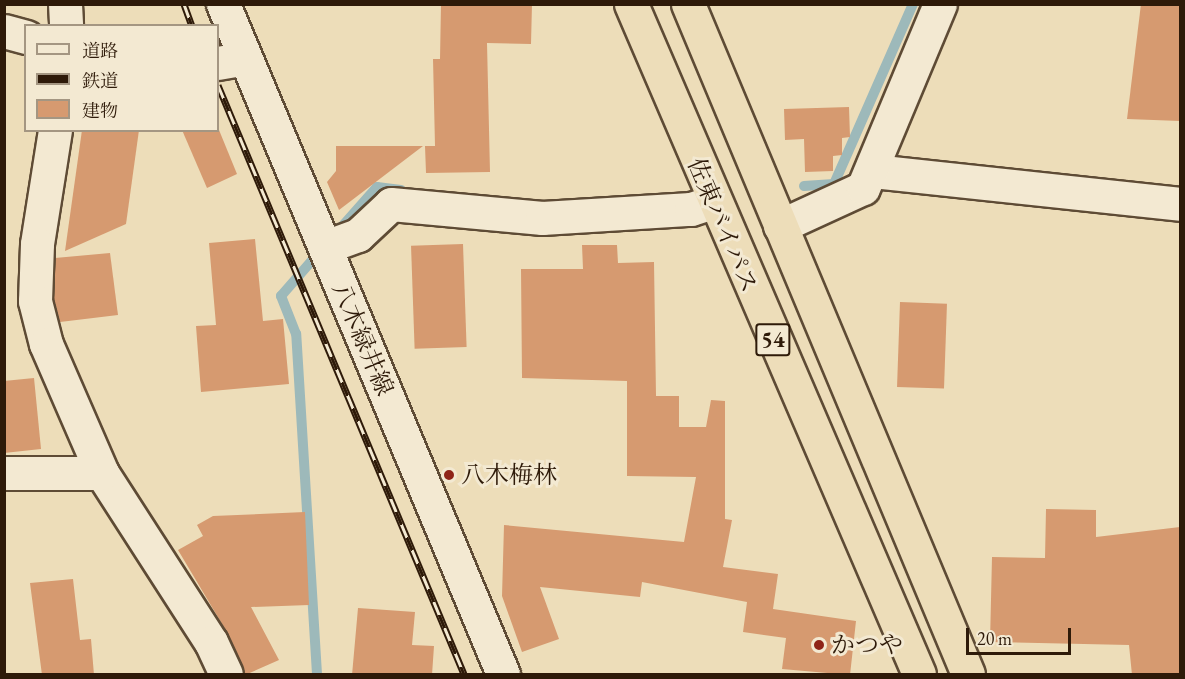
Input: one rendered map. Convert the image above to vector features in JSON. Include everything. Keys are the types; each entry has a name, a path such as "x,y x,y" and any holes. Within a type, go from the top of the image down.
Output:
{"highway":[{"name":"佐東バイパス","path":"631,4 713,202 919,675"},
{"name":"54","path":"694,12 780,226 968,675"}],"street":[{"path":"65,4 66,24"},
{"name":"八木緑井線","path":"223,4 231,60 325,248 503,675"},
{"path":"780,226 862,188 873,171 940,4"},
{"path":"4,31 24,36"},
{"path":"54,132 37,244 35,302 46,344 102,473 211,642 226,675"},
{"path":"873,171 1180,204"},
{"path":"325,248 358,235 391,204 542,218 691,209 713,202"},
{"path":"4,473 102,473"}],"building":[{"path":"441,4 532,4 531,44 487,43 490,172 426,173 425,146 435,146 433,59 440,59"},
{"path":"1141,4 1180,4 1180,121 1127,119"},
{"path":"849,107 850,137 842,138 842,155 833,156 833,171 805,172 804,139 785,140 784,109"},
{"path":"219,130 237,174 207,188 183,132 219,132"},
{"path":"82,132 139,132 126,224 65,251"},
{"path":"336,146 423,146 339,210 327,182 336,171"},
{"path":"255,239 263,321 283,319 289,384 201,392 196,326 216,325 209,243"},
{"path":"463,244 467,347 415,349 411,246"},
{"path":"582,245 617,245 618,263 654,262 656,396 679,396 679,427 706,427 711,400 725,401 725,519 732,520 723,567 778,574 773,609 856,621 850,675 782,669 786,638 743,632 747,602 642,582 640,597 540,587 559,639 522,652 502,596 504,525 684,542 696,477 627,476 627,381 522,378 521,269 583,269"},
{"path":"110,253 118,315 60,322 54,299 55,258"},
{"path":"900,302 947,304 944,389 897,387"},
{"path":"34,378 41,449 4,453 4,381"},
{"path":"1046,509 1096,510 1096,537 1180,527 1180,675 1132,675 1129,645 990,642 992,557 1045,558"},
{"path":"305,512 309,605 251,607 279,660 245,675 228,634 178,550 203,536 197,525 213,516"},
{"path":"73,579 80,640 91,639 94,675 42,675 30,583"},
{"path":"358,608 415,612 412,645 434,646 432,675 352,675"}],"waterway":[{"path":"804,186 834,184 913,4"},
{"path":"338,231 377,187 401,190"},
{"path":"317,674 296,334 281,296 322,249"}],"railway":[{"path":"184,4 191,24"},
{"path":"219,87 464,674"}],"place":[{"name":"八木梅林","path":"449,475"},
{"name":"かつや","path":"819,645"}]}
